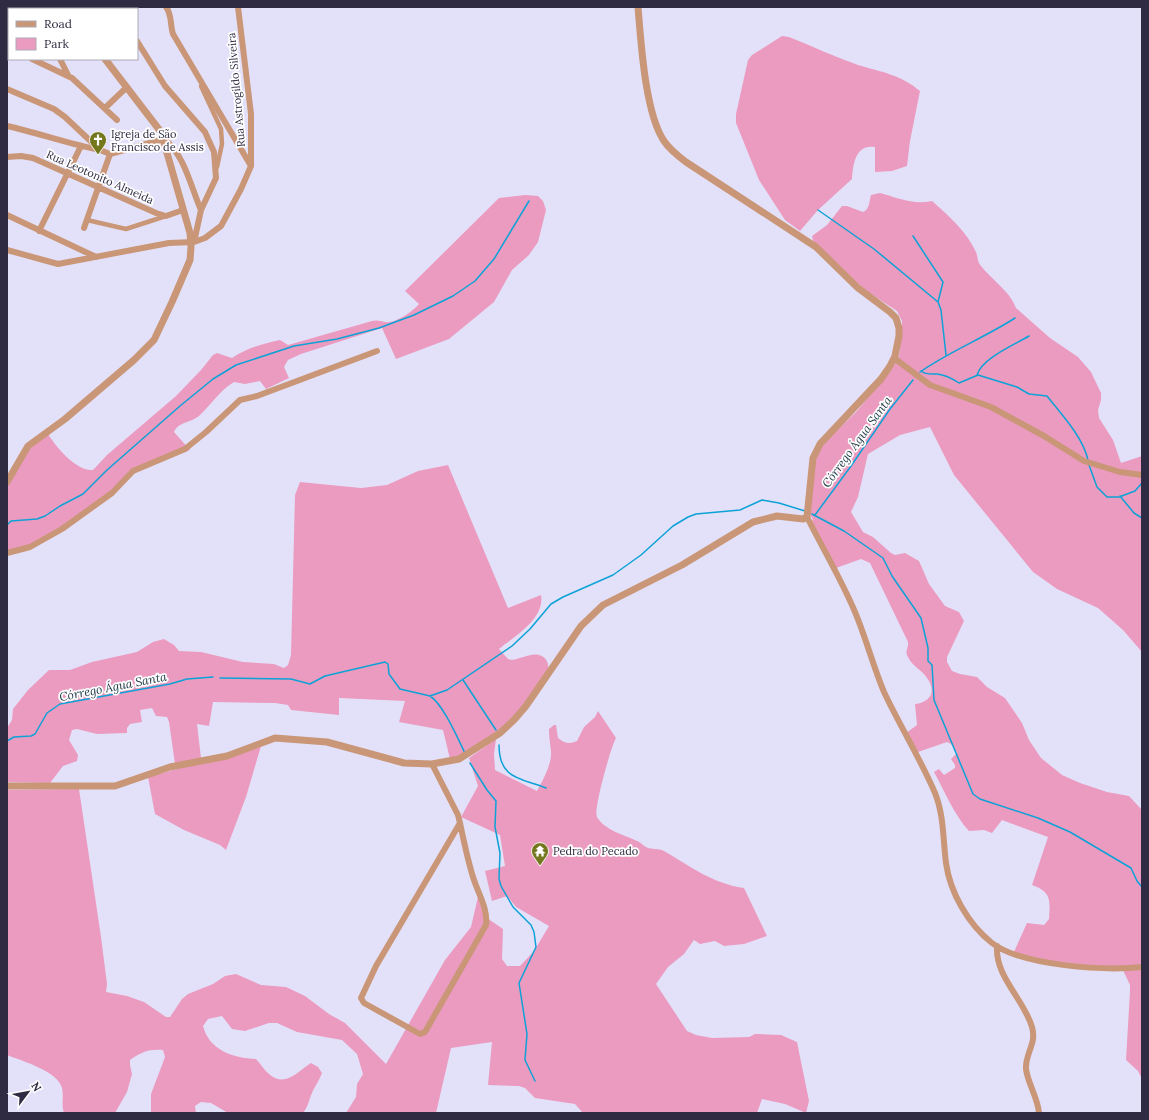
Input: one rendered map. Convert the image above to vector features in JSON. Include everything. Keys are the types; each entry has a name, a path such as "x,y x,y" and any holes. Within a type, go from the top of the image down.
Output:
{"street":[{"path":"166,7 170,13 170,22 173,34 251,166"},
{"name":"Rua Astrogildo Silveira","path":"193,242 205,238 224,222 251,166 251,114 238,7"},
{"path":"638,7 650,100 656,125 664,140 673,152 816,247 858,288 890,312 897,321 899,331 894,358 881,379 817,449 812,464 807,517 847,595 864,636 883,690 935,793 943,827 946,865 954,892 973,922 986,937 997,946 1018,954 1073,966 1104,969 1142,967"},
{"path":"7,482 28,446 65,418 139,357 154,340 187,267 201,210 216,178 214,152 205,132 165,86 138,43"},
{"path":"34,60 68,75 117,120"},
{"path":"60,60 68,75"},
{"path":"106,60 156,125 164,139 193,242"},
{"path":"200,82 206,98 216,114 221,129 222,144 216,169"},
{"path":"105,108 127,87"},
{"path":"7,89 54,109 80,130 100,150"},
{"path":"7,126 42,133 110,154 164,139"},
{"path":"164,139 173,148 179,158 201,210"},
{"path":"39,231 81,146"},
{"path":"84,228 97,187 110,154"},
{"name":"Rua Leotonito Almeida","path":"7,157 21,156 33,158 144,209 166,216"},
{"path":"87,220 126,229 184,210"},
{"path":"7,215 96,257"},
{"path":"7,250 55,264 169,243 193,242"},
{"path":"7,553 34,545 62,529 112,493 136,470 165,459 193,444 240,400 257,396 377,351"},
{"path":"894,358 930,385 991,407 1044,436 1084,461 1120,472 1142,476"},
{"path":"7,786 115,786 158,770 227,756 275,738 327,742 397,762 432,764 464,756 500,733 514,720 526,706 581,626 609,601 682,565 754,522 777,516 803,519 807,517"},
{"path":"432,764 456,809 460,823 474,881 486,913 486,925 424,1032 420,1034 366,1004 361,998 370,978 460,823"},
{"path":"997,946 999,964 1028,1015 1033,1030 1034,1041 1027,1061 1026,1069 1040,1113"}],"green space":[{"path":"782,36 789,37 841,59 906,81 920,91 910,141 907,166 892,171 875,172 875,147 863,149 859,152 854,162 852,179 818,210 800,231 785,220 759,180 736,123 736,114 748,60 752,55"},
{"path":"880,193 912,202 932,201 951,218 968,238 976,252 981,266 1010,296 1016,308 1050,338 1078,357 1091,372 1101,393 1101,400 1098,410 1099,418 1113,440 1121,463 1142,456 1142,652 1123,630 1098,608 1057,589 1033,572 954,475 930,427 900,435 868,454 858,497 851,512 863,532 873,537 891,553 895,555 905,553 919,561 929,584 945,606 959,612 964,621 947,657 947,662 952,671 977,677 987,687 1005,698 1022,723 1029,740 1041,758 1062,775 1107,792 1129,796 1142,810 1142,1079 1138,1071 1126,1060 1130,985 1122,968 1090,968 1013,954 1027,923 1044,925 1049,919 1050,907 1046,894 1039,888 1032,885 1048,837 1002,820 992,833 984,830 969,831 964,825 954,811 934,772 939,769 944,775 955,768 955,765 951,759 957,753 951,744 947,742 915,753 906,733 917,725 915,704 928,699 932,692 930,683 925,675 912,663 907,655 908,642 870,563 861,559 836,568 810,522 813,520 810,514 816,456 820,447 856,412 892,369 899,356 902,331 902,321 897,311 865,290 813,241 812,236 827,225 842,206 847,206 863,212 868,207 871,195"},
{"path":"525,195 538,196 543,201 546,210 538,242 529,255 512,270 494,302 449,339 396,359 382,328 301,354 288,360 284,367 289,378 266,389 260,381 245,384 234,382 219,394 197,418 176,428 174,432 190,450 133,472 108,494 59,530 22,549 7,553 7,487 23,454 48,434 61,451 74,463 87,470 93,470 107,455 176,396 213,355 217,353 232,358 249,349 280,340 288,345 376,320 388,322 402,317 419,304 405,291 499,198"},
{"path":"448,465 508,608 541,595 541,604 534,619 520,633 499,649 508,659 512,660 533,655 544,657 548,665 548,669 546,675 527,701 512,719 500,730 469,750 450,759 443,730 399,722 405,701 339,698 339,715 291,710 288,705 275,703 213,702 209,726 197,724 201,758 175,764 167,717 156,716 152,708 140,710 142,722 130,724 127,728 127,733 97,734 77,729 72,730 69,740 78,755 77,761 63,766 50,783 7,782 7,728 12,720 13,709 28,690 49,670 70,670 92,662 137,652 153,642 164,639 174,645 179,651 201,652 243,662 274,664 284,668 288,665 291,655 295,495 300,482 361,488 387,485 418,471"},
{"path":"598,711 616,738 600,791 596,812 597,817 605,826 639,842 646,847 664,851 712,878 732,886 744,888 767,936 744,944 724,946 715,941 700,944 694,940 684,954 668,967 656,984 687,1031 696,1035 712,1038 749,1037 755,1034 781,1035 797,1042 809,1101 806,1113 785,1104 762,1099 757,1113 583,1113 575,1104 535,1098 525,1088 519,1086 488,1085 492,1042 451,1048 436,1113 346,1113 356,1097 357,1084 363,1074 357,1054 342,1040 297,1032 277,1023 269,1023 245,1031 232,1029 222,1016 208,1019 203,1026 211,1041 216,1047 223,1051 239,1057 256,1059 269,1074 280,1079 291,1077 311,1063 318,1067 322,1073 303,1113 228,1113 211,1103 201,1102 195,1106 196,1113 151,1113 151,1094 165,1057 163,1050 153,1050 138,1055 130,1060 132,1074 127,1092 115,1113 64,1113 63,1094 59,1082 39,1067 7,1055 7,790 79,789 101,937 107,984 106,992 127,996 144,1002 166,1017 170,1017 182,999 188,994 213,984 225,976 236,974 261,985 286,987 305,996 329,1014 345,1023 386,1064 445,960 471,927 478,897 487,918 503,929 502,959 507,966 520,966 534,951 549,926 516,907 507,896 492,901 485,871 505,866 500,835 461,817 478,786 469,758 496,739 494,754 495,770 537,791 547,772 551,756 549,729 556,725 558,738 570,743 577,741 584,727 595,717"},
{"path":"261,746 246,797 226,850 220,845 184,830 155,814 148,777"}],"waterway":[{"path":"7,525 11,521 37,519 45,516 83,494 107,470 180,406 213,379 236,365 294,346 337,339 379,328 414,315 453,296 475,281 494,259 529,201"},
{"path":"818,210 874,249 938,302"},
{"path":"913,236 943,282 938,302 941,310 946,355"},
{"path":"920,372 931,364 1015,318"},
{"path":"977,375 985,363 1007,348 1029,336"},
{"name":"Córrego Água Santa","path":"921,371 927,374 943,375 959,383 978,375 1017,387 1029,394 1047,396 1077,434 1088,460"},
{"name":"Córrego Água Santa","path":"815,515 890,409 913,380"},
{"name":"Córrego Água Santa","path":"1089,465 1097,487 1107,497 1119,497 1135,491 1142,483"},
{"path":"1120,496 1134,513 1142,518"},
{"name":"Córrego Água Santa","path":"220,678 291,679 310,684 325,676 385,662 388,664 389,674 400,689 430,696 447,690 512,646 530,629 551,604 563,597 613,575 641,555 673,526 688,517 696,514 740,510 762,500 779,503 805,511"},
{"path":"812,514 844,531 883,558 892,576 921,618 928,648 928,661 932,665 934,700 973,794 980,799 1038,818 1070,832 1131,868 1137,881 1142,887"},
{"name":"Córrego Água Santa","path":"7,741 14,737 31,736 35,734 47,713 60,704 170,684 187,679 213,677"},
{"path":"463,680 496,730"},
{"path":"430,696 435,700 445,714 465,753"},
{"path":"499,745 500,756 507,771 513,776 546,788"},
{"path":"470,763 487,790 496,801 495,827 500,853 499,879 501,886 513,907 531,925 534,932 536,947 519,983 527,1034 525,1060 535,1081"}],"place":[{"name":"Igreja de São Francisco de Assis","path":"98,155"},
{"name":"Pedra do Pecado","path":"540,866"}]}
